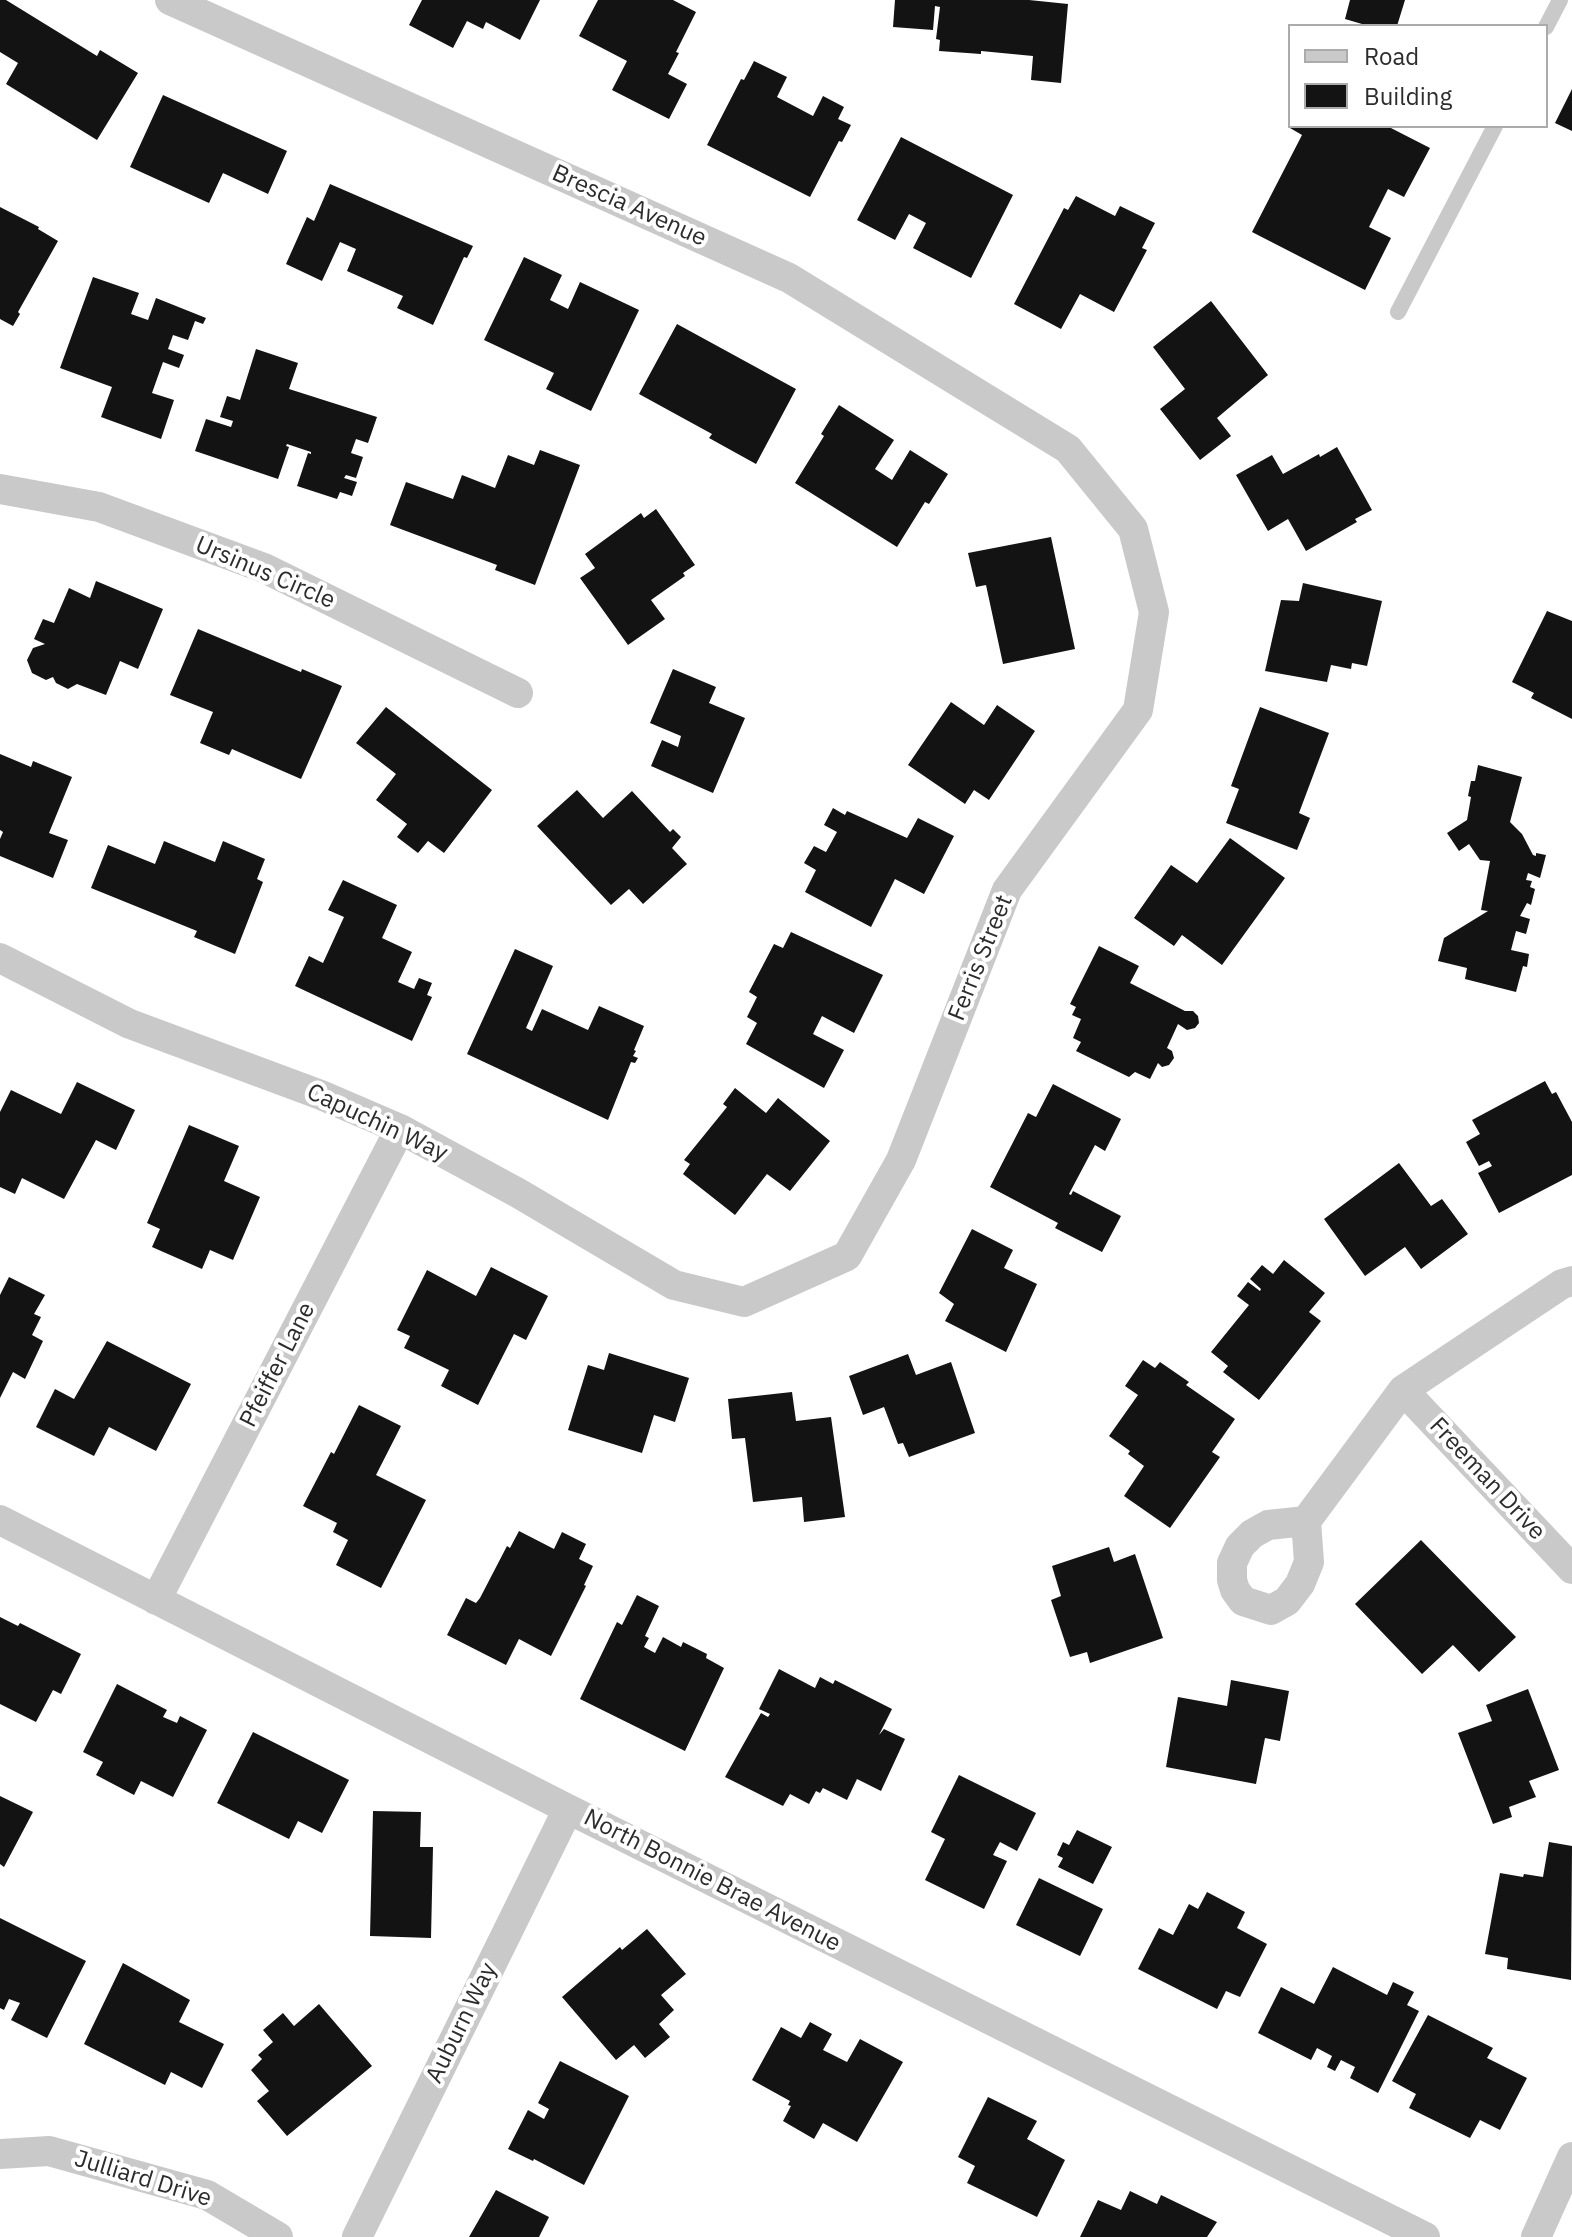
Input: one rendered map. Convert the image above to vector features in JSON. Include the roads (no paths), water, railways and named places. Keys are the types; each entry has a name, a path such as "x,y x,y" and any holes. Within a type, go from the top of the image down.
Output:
{"street":[{"name":"Brescia Avenue","path":"170,0 789,278 1068,449"},
{"name":"Ferris Street","path":"744,1302 847,1256 901,1160 1007,890 1138,710 1154,612 1133,529 1068,449"},
{"name":"Ursinus Circle","path":"0,489 99,507 264,568 518,693"},
{"name":"Capuchin Way","path":"0,958 130,1024 321,1095 400,1129 518,1193 674,1285 744,1302"},
{"name":"Pfeiffer Lane","path":"156,1600 400,1129"},
{"path":"1306,1521 1403,1390 1562,1284 1572,1281"},
{"name":"Freeman Drive","path":"1403,1390 1572,1569"},
{"name":"North Bonnie Brae Avenue","path":"0,1520 568,1809 1425,2237"},
{"name":"Auburn Way","path":"357,2237 568,1809"},
{"name":"Julliard Drive","path":"0,2154 49,2151 207,2195 278,2237"},
{"path":"1536,2237 1572,2157"}],"lane":[{"path":"1548,24 1560,0"},
{"path":"1398,312 1494,128"}]}
